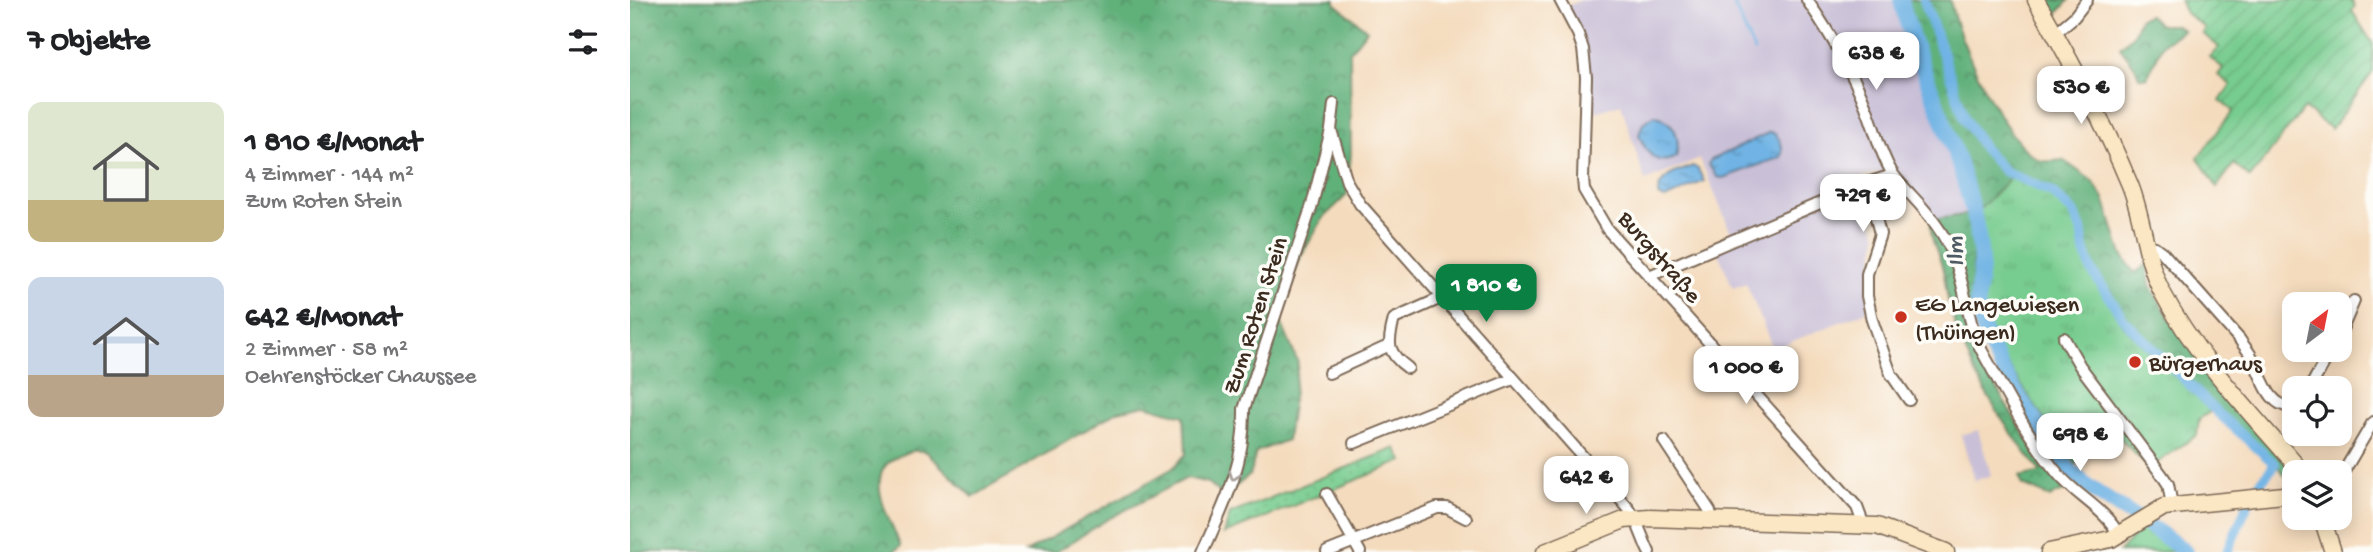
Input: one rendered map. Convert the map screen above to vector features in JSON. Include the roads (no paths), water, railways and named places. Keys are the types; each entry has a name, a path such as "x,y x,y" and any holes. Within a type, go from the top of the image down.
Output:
{"street":[{"name":"Burgstraße","path":"1560,0 1583,49 1586,77 1584,190 1607,229 1857,507 1864,526"},
{"path":"1807,0 1825,27 1866,107 1877,145 1893,175 1930,215 1953,254 1981,350 2059,475 2098,508 2119,535"},
{"path":"2036,0 2130,185 2159,285 2193,341 2248,414 2291,460"},
{"path":"2055,33 2067,25 2087,0"},
{"name":"Zum Roten Stein","path":"1203,552 1222,512 1238,464 1244,437 1244,409 1312,205 1331,130 1334,104"},
{"name":"Zum Roten Stein","path":"1331,130 1353,194 1636,519 1649,552"},
{"path":"1648,276 1867,183 1893,175"},
{"path":"1867,183 1880,234 1867,274 1867,296 1872,320 1891,374 1909,400"},
{"path":"2147,245 2163,253 2240,340 2270,394 2282,405"},
{"path":"1408,368 1391,353 1388,346 1394,320 1441,298"},
{"path":"2352,306 2354,301"},
{"path":"2064,338 2086,375 2168,484 2172,505"},
{"path":"1329,373 1388,346"},
{"path":"1354,443 1513,379"},
{"path":"2351,460 2373,422"},
{"path":"1664,441 1710,511 1712,522"},
{"path":"1327,494 1357,547"},
{"path":"2049,552 2102,547 2153,512 2172,505 2282,495"},
{"path":"1327,552 1357,547 1437,508 1447,508 1466,518"},
{"path":"1545,552 1624,520 1636,519 1885,528 1946,552"},
{"path":"2326,530 2333,552"}],"water":[{"path":"1655,115 1672,126 1677,137 1676,157 1669,160 1663,161 1653,156 1639,135 1643,123"},
{"path":"1770,132 1776,135 1780,142 1781,157 1723,178 1717,177 1708,164 1711,160"},
{"path":"1693,166 1698,169 1704,181 1665,199 1658,196 1665,179"}],"waterway":[{"path":"1732,0 1754,51"},
{"name":"Ilm","path":"1901,0 1915,46 1957,157 1973,211 1981,264 1978,311 1992,350 2016,392 2067,468 2095,491 2185,552"},
{"path":"1924,0 1965,119 1984,149 2004,171 2051,192 2073,212 2081,229 2084,249 2092,271 2125,321 2218,413 2275,464 2253,492 2227,552"}],"place":[{"name":"EG Langewiesen (Thüingen)","path":"1901,317"},
{"name":"Bürgerhaus","path":"2135,362"}]}
